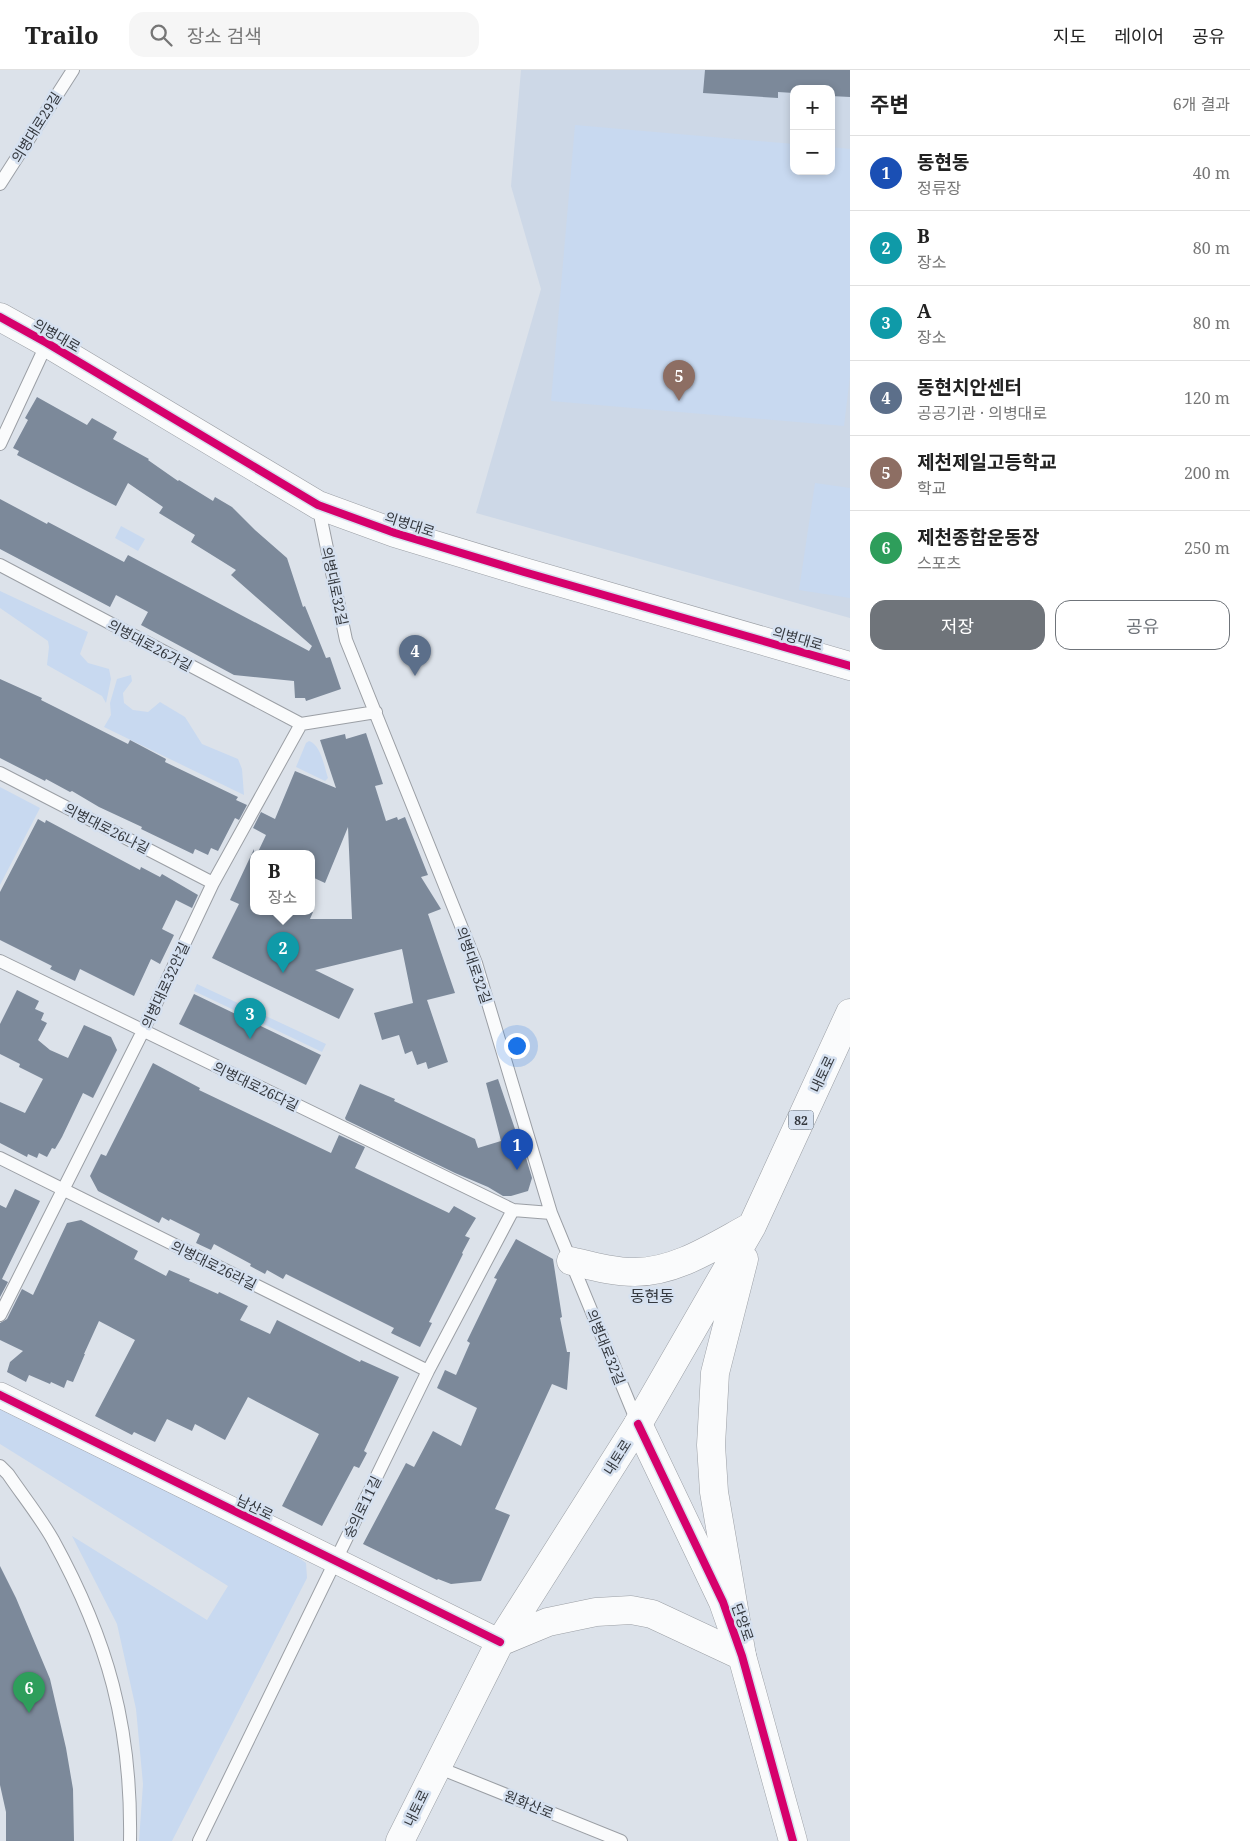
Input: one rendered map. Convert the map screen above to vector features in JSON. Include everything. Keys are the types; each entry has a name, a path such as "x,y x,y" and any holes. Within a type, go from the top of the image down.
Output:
{"main road":[{"name":"의병대로","path":"0,318 47,343 318,505 395,533 850,666"},
{"name":"내토로","path":"400,1841 500,1642 638,1424 752,1226 850,1014"},
{"path":"571,1261 619,1271 650,1271 675,1265 752,1226"},
{"path":"742,1656 714,1492 711,1445 715,1373 752,1226"},
{"name":"단양로","path":"638,1424 723,1602 742,1656 793,1841"},
{"path":"500,1642 548,1622 596,1612 631,1610 652,1614 742,1656"}],"street":[{"name":"남산로","path":"0,1395 500,1642"}],"lane":[{"name":"의병대로29길","path":"0,184 73,70"},
{"path":"0,444 47,343"},
{"name":"의병대로32길","path":"318,505 346,640 476,963 551,1213 638,1424"},
{"name":"의병대로26가길","path":"0,565 301,724"},
{"path":"301,724 376,712"},
{"name":"의병대로32안길","path":"0,1315 143,1031 213,883 301,724"},
{"name":"의병대로26나길","path":"0,773 213,883"},
{"name":"의병대로26다길","path":"0,961 513,1210"},
{"name":"의병대로26라길","path":"0,1158 428,1371"},
{"path":"513,1210 551,1213"},
{"name":"숭의로11길","path":"199,1841 428,1371 513,1210"},
{"path":"0,1466 8,1474 52,1538 78,1590 103,1648 117,1697 125,1738 129,1786 130,1841"},
{"name":"원화산로","path":"437,1767 621,1841"}],"shaded area":[{"path":"521,70 850,70 850,618 476,513 541,289 511,186"},
{"path":"575,125 790,144 790,175 835,175 835,147 850,149 850,376 844,426 551,401"},
{"path":"815,483 850,488 850,598 799,590"},
{"path":"121,526 145,539 138,551 115,538"},
{"path":"0,591 88,632 80,654 88,663 109,669 111,679 106,703 102,696 47,665 48,641 0,608"},
{"path":"131,675 132,681 123,693 124,703 133,710 148,712 160,702 185,717 202,744 238,759 242,769 244,795 104,727 111,715 110,703 117,679"},
{"path":"309,741 313,743 322,756 328,778 325,781 296,767 306,743"},
{"path":"0,787 40,808 0,885"},
{"path":"197,984 326,1044 322,1052 194,991"},
{"path":"0,1408 292,1553 306,1563 307,1578 172,1841 139,1841 143,1784 136,1709 117,1624 72,1536 207,1620 228,1586 0,1444"}],"building":[{"path":"705,70 850,70 850,97 835,96 835,85 790,85 790,93 778,92 778,98 703,93"},
{"path":"37,397 87,425 92,418 117,432 113,439 149,459 178,481 213,501 215,497 232,507 287,558 303,607 305,606 326,658 330,657 341,689 306,701 305,698 295,698 294,681 234,675 141,625 148,612 116,595 110,607 0,549 0,499 124,562 128,555 309,651 312,646 231,575 236,570 191,542 195,535 159,513 163,507 128,483 116,506 17,455 19,451 13,448 28,420 25,418"},
{"path":"0,679 42,698 41,700 128,744 130,740 166,759 165,762 238,797 236,800 247,805 239,820 235,818 218,851 211,848 208,855 195,849 193,854 141,829 142,827 99,807 72,791 70,792 46,779 45,781 0,758"},
{"path":"366,733 383,784 375,786 386,821 397,817 398,820 405,817 428,875 421,877 441,909 428,914 455,993 427,1000 448,1062 428,1069 426,1062 417,1065 412,1051 405,1054 399,1035 382,1040 374,1013 413,1003 402,949 315,970 354,989 339,1019 212,958 239,904 230,900 250,858 250,915 312,915 310,919 352,919 348,827 325,883 315,878 315,850 259,850 266,835 253,828 261,812 275,819 295,771 336,788 320,740 345,734 346,739"},
{"path":"38,819 45,823 46,820 140,870 141,867 160,877 162,874 198,895 192,908 176,900 162,929 174,935 160,964 151,959 134,996 80,969 75,981 50,969 52,966 0,940 0,892"},
{"path":"17,990 39,1001 35,1009 44,1013 41,1020 47,1023 38,1040 50,1050 68,1058 84,1025 111,1037 117,1050 93,1098 83,1093 62,1137 55,1149 52,1148 47,1157 39,1153 37,1158 28,1154 27,1157 0,1143 0,1102 25,1113 43,1079 19,1067 20,1064 0,1054 0,1024"},
{"path":"194,994 321,1055 306,1085 179,1024"},
{"path":"153,1063 200,1088 199,1090 331,1153 339,1135 365,1147 355,1168 449,1213 454,1206 476,1218 465,1236 470,1238 429,1322 432,1323 420,1347 391,1333 394,1328 286,1274 283,1279 267,1270 265,1274 250,1266 251,1264 214,1244 211,1250 196,1243 200,1234 170,1219 169,1221 162,1217 159,1223 98,1191 90,1176 101,1154 106,1156"},
{"path":"498,1079 516,1132 518,1131 532,1178 528,1191 511,1196 503,1196 345,1118 360,1084 395,1099 394,1101 475,1139 478,1148 501,1141 486,1083"},
{"path":"15,1189 40,1201 2,1279 8,1282 0,1297 0,1205 6,1208"},
{"path":"81,1220 138,1251 134,1259 166,1276 169,1270 190,1279 189,1281 218,1294 219,1292 248,1306 240,1320 270,1334 277,1320 360,1362 361,1360 399,1377 364,1451 367,1453 359,1468 354,1466 322,1526 282,1506 319,1434 248,1397 225,1440 195,1424 192,1431 167,1419 155,1442 134,1432 132,1435 95,1416 135,1340 99,1321 73,1382 67,1380 64,1388 29,1375 26,1382 7,1372 10,1362 23,1351 0,1340 0,1323 7,1319 22,1289 33,1295 67,1223"},
{"path":"516,1239 553,1259 562,1317 560,1318 567,1352 570,1352 567,1390 552,1384 495,1509 510,1515 481,1581 451,1584 437,1580 363,1544 406,1463 414,1467 433,1431 461,1446 477,1408 437,1388 445,1370 456,1375 470,1343 467,1341 497,1279 494,1278"},
{"path":"0,1566 16,1598 50,1679 66,1748 73,1789 74,1841 6,1841 6,1812 0,1785"}],"cycle path":[{"path":"0,317 47,343 318,505 395,533 850,666"},
{"path":"0,1395 500,1642"},
{"path":"638,1424 723,1602 742,1656 793,1841"}],"place":[{"name":"제천제일고등학교","path":"679,401"},
{"name":"동현치안센터","path":"415,676"},
{"name":"B","path":"283,973"},
{"name":"A","path":"250,1039"},
{"name":"동현동","path":"517,1170"},
{"name":"제천종합운동장","path":"29,1713"}],"district":[{"name":"동현동","path":"652,1296"}]}
